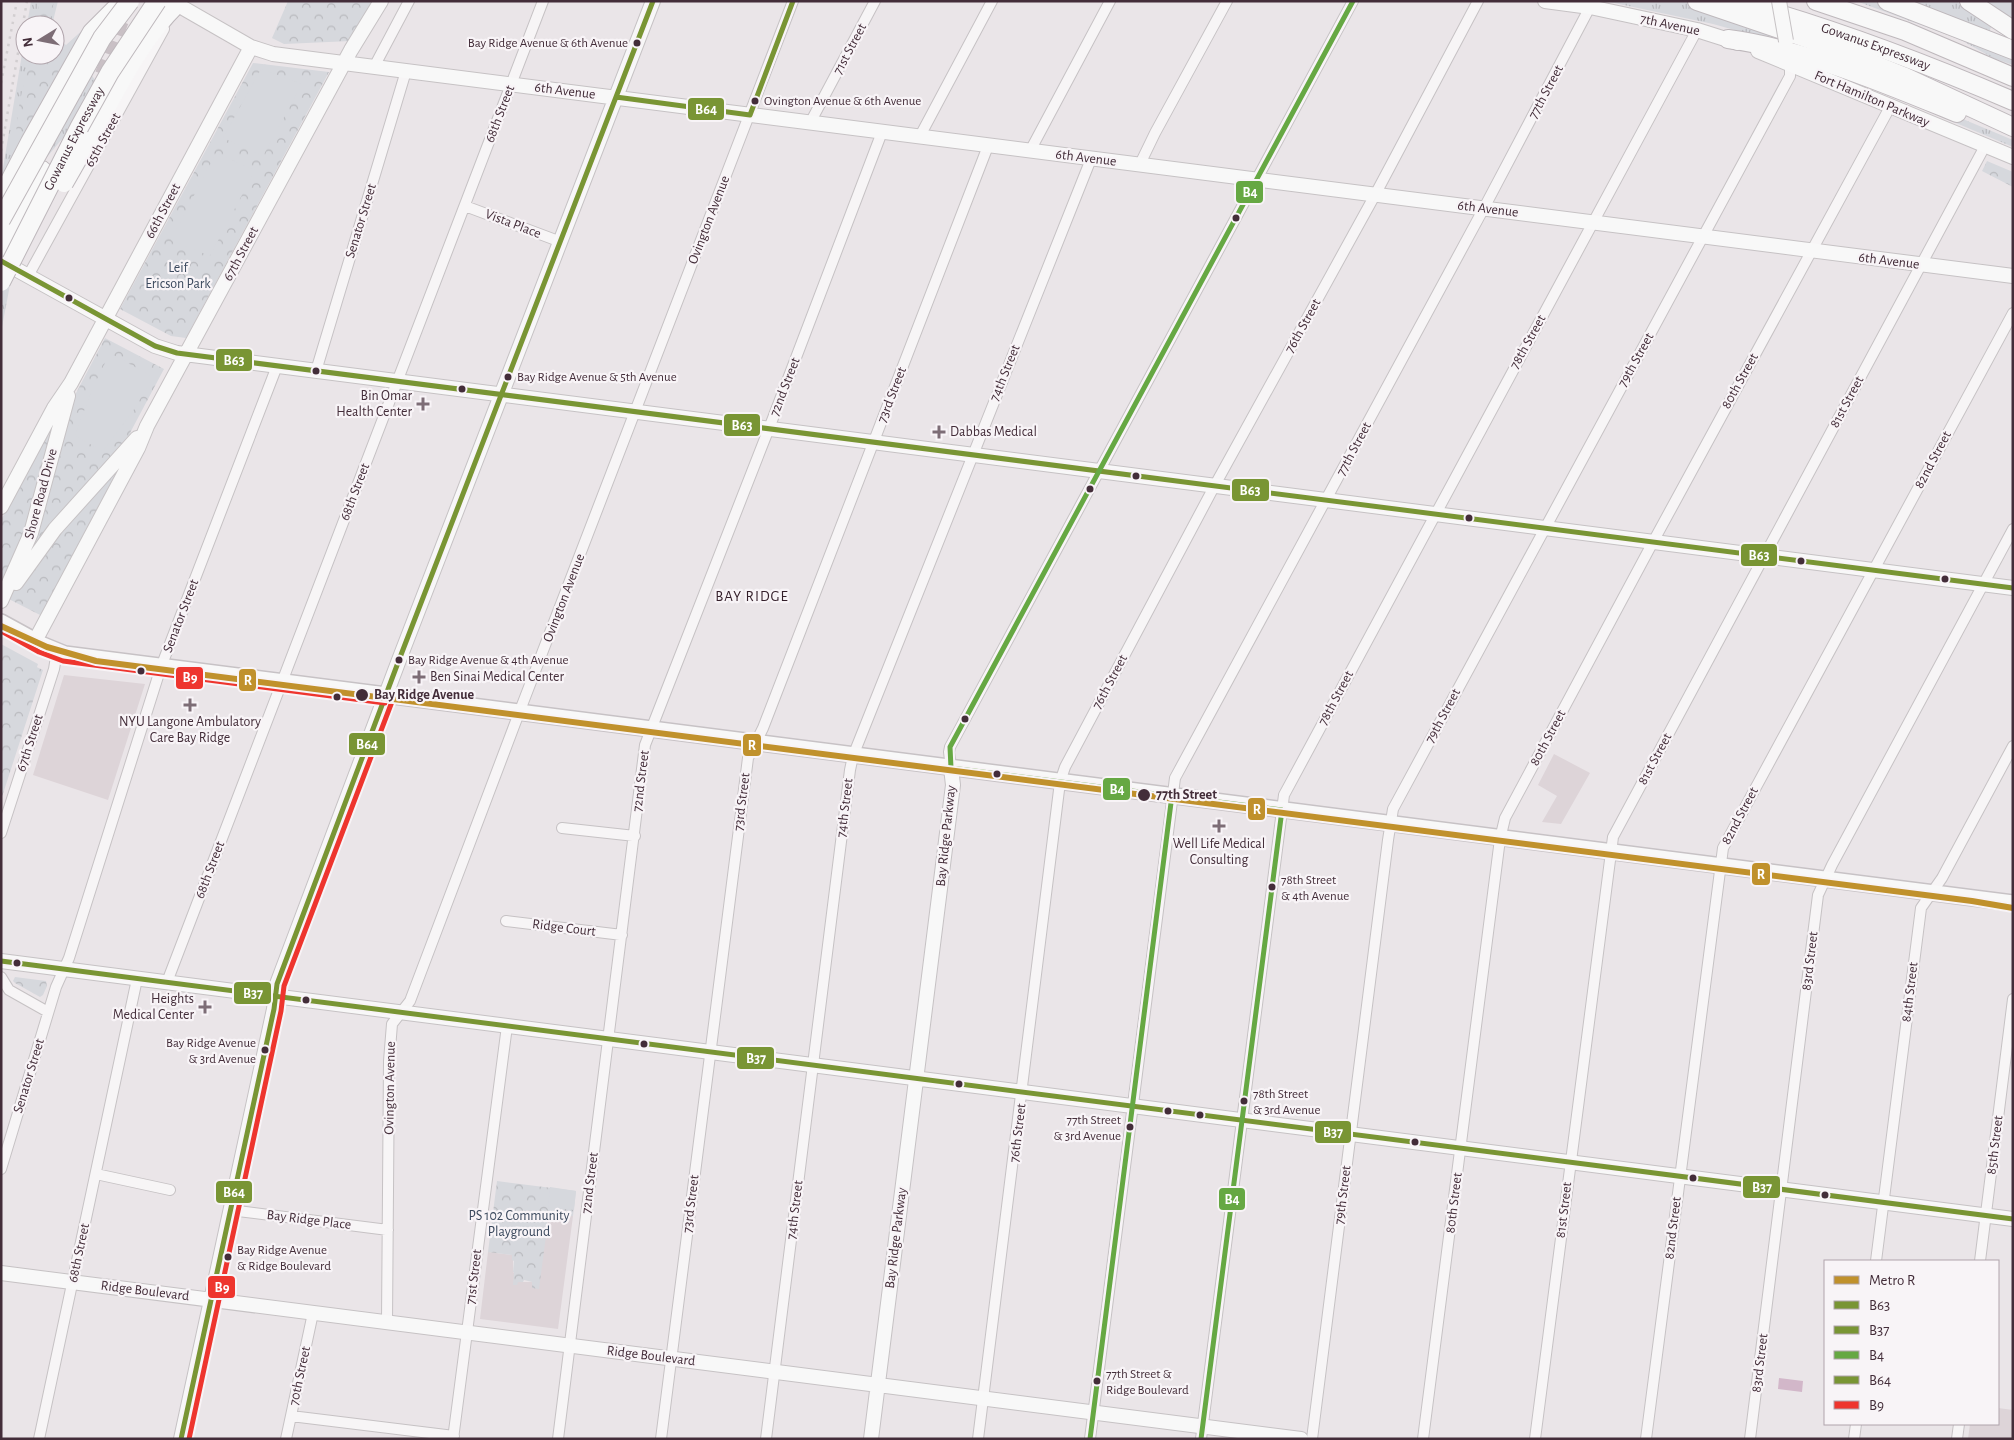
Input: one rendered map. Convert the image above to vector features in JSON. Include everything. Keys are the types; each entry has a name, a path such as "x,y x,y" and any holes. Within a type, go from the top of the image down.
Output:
{"highway":[{"path":"3,260 90,83 120,34 144,1"},
{"name":"Gowanus Expressway","path":"1,282 110,72 157,1"},
{"path":"1697,1 1837,49 1903,76 2013,127"},
{"name":"Gowanus Expressway","path":"1734,1 1827,29 1904,56 2013,101"},
{"path":"1777,1 1874,34 2013,89"},
{"name":"Gowanus Expressway","path":"1816,1 1905,31 2013,77"},
{"path":"1887,1 2013,50"},
{"path":"1969,1 2013,30"},
{"path":"1,292 31,244 137,55 176,2"},
{"path":"1,198 92,32 122,4"},
{"name":"Gowanus Expressway","path":"1,220 122,4"},
{"path":"1728,39 1752,42 1822,61 2013,135"}],"main road":[{"path":"1,622 35,641 65,654 2013,904"}],"street":[{"name":"67th Street","path":"35,641 138,448 147,426 344,63 381,1"},
{"path":"374,66 409,1"},
{"name":"68th Street","path":"167,982 543,1"},
{"path":"181,1439 277,984 653,1"},
{"name":"Ovington Avenue","path":"387,1322 389,1061 392,1024 410,1001 794,1"},
{"name":"71st Street","path":"810,123 875,1"},
{"path":"920,136 992,1"},
{"path":"1030,151 1110,1"},
{"path":"1140,164 1227,1"},
{"name":"Bay Ridge Parkway","path":"871,1439 954,785 949,752 950,746 1353,1"},
{"name":"76th Street","path":"978,1439 1023,1092 1060,782 1065,767 1478,1"},
{"name":"7th Avenue","path":"1545,1 1590,8 1697,30 1728,39"},
{"path":"1777,1 1788,52"},
{"name":"6th Avenue","path":"176,2 185,11 251,47 274,54 2013,276"},
{"name":"65th Street","path":"28,276 176,2"},
{"name":"77th Street","path":"1090,1439 1175,778 1484,208 1590,8"},
{"name":"78th Street","path":"1202,1432 1284,795 1697,30"},
{"name":"66th Street","path":"1,507 54,408 71,383 106,319 251,47"},
{"name":"Fort Hamilton Parkway","path":"1788,52 1890,107 2013,157"},
{"name":"79th Street","path":"1312,1439 1393,808 1790,76 1788,52"},
{"name":"Senator Street","path":"316,371 406,71"},
{"name":"80th Street","path":"1424,1439 1500,839 1505,818 1890,107"},
{"name":"72nd Street","path":"558,1439 645,745 882,132"},
{"name":"73rd Street","path":"661,1439 748,758 763,728 988,146"},
{"name":"81st Street","path":"1535,1439 1613,837 1985,146"},
{"name":"74th Street","path":"766,1439 853,756 1091,159"},
{"path":"1,229 34,166"},
{"path":"50,175 3,260 28,276 160,348 187,355 2013,588"},
{"name":"Vista Place","path":"465,206 561,242"},
{"name":"82nd Street","path":"1646,1439 1723,848 2013,312"},
{"name":"Senator Street","path":"1,1169 48,1012 64,969 161,667 278,366"},
{"name":"Shore Road Drive","path":"1,601 31,533 71,383"},
{"name":"Shore Road Drive","path":"1,601 26,571 55,529 147,426"},
{"name":"83rd Street","path":"1750,1439 1818,895 2013,529"},
{"name":"67th Street","path":"1,833 54,669 57,651"},
{"name":"84th Street","path":"1876,1260 1922,908 1942,878 2013,746"},
{"path":"562,828 635,836"},
{"name":"Ridge Court","path":"506,921 622,935"},
{"path":"1,961 2013,1218"},
{"path":"1,977 9,990 48,1012"},
{"name":"68th Street","path":"39,1439 137,978"},
{"name":"85th Street","path":"1980,1260 2013,999"},
{"name":"71st Street","path":"453,1438 507,1026"},
{"path":"96,1174 170,1190"},
{"name":"Bay Ridge Place","path":"230,1210 388,1230"},
{"name":"Ridge Boulevard","path":"1,1273 1093,1412 1202,1432 1301,1439"},
{"name":"70th Street","path":"286,1439 313,1313"},
{"path":"291,1416 453,1438"},
{"path":"1854,1439 1856,1425"},
{"path":"1957,1439 1959,1425"}],"shaded area":[{"path":"64,675 145,684 108,800 33,775"},
{"path":"1554,754 1590,773 1561,824 1542,822 1557,796 1538,785"},
{"path":"549,1213 573,1216 558,1329 480,1319 488,1252 513,1255 513,1271 518,1282 532,1282 532,1288"},
{"path":"1779,1378 1803,1381 1802,1392 1778,1389"},
{"path":"1999,1408 2013,1410 2013,1439 1968,1439 1970,1425 1999,1425"}],"green space":[{"path":"31,1 58,1 54,15 29,15"},
{"path":"39,1 54,1 51,15 38,15"},
{"path":"288,1 375,1 351,41 284,44 272,38"},
{"path":"1605,1 1685,1 1772,30 1774,41 1713,24"},
{"path":"1856,1 1874,1 1902,10 2013,56 2013,65 1993,58 1961,40"},
{"path":"1905,1 1956,1 1992,25 1988,34"},
{"path":"1977,1 2013,1 2013,24"},
{"path":"87,26 79,59 103,90 1,212 1,180 20,65 65,65 66,45"},
{"path":"71,48 70,80 17,154 16,129 29,65 65,65 65,50"},
{"name":"Leif Ericson Park","path":"253,63 329,72 186,338 171,336 120,309"},
{"path":"261,69 302,84 263,156 223,138"},
{"path":"1842,75 1946,112 2013,140 2013,147"},
{"path":"216,153 255,170 210,256 171,240"},
{"path":"1987,161 2013,172 2013,187 1982,171"},
{"path":"1,280 10,285 1,332"},
{"path":"105,338 164,369 131,431 115,479 42,616 1,595 1,520 42,445 75,395"},
{"path":"110,353 153,377 133,411 103,451 75,436 92,389"},
{"path":"1,644 38,664 37,667 1,696"},
{"path":"1,650 43,670 1,800"},
{"path":"15,977 46,981 47,986 43,995 40,997 15,983 13,981"},
{"name":"PS 102 Community Playground","path":"497,1181 576,1191 573,1216 549,1213 539,1289 532,1288 532,1282 524,1280 523,1282 518,1282 517,1285 513,1285 514,1261 512,1260 512,1255 488,1252"},
{"path":"550,1187 576,1191 574,1210 548,1207"}],"tunnel":[{"path":"102,74 124,15"}],"railway":[{"path":"1,83 17,1"},
{"path":"1,151 27,1"}],"metro line":[{"name":"R","path":"1,626 47,647 96,661 1972,901 2013,908"}],"transit line":[{"name":"B64","path":"181,1439 274,1009 277,984 399,660 653,1"},
{"name":"B64","path":"616,97 750,115 793,1"},
{"name":"B4","path":"951,768 950,747 1353,1"},
{"name":"B63","path":"1,261 155,346 177,353 2013,588"},
{"name":"B9","path":"1,631 39,652 63,661 385,703"},
{"name":"B9","path":"189,1439 281,1011 284,986 393,699"},
{"name":"B4","path":"951,768 1282,810 1201,1439"},
{"name":"B4","path":"1090,1439 1172,795"},
{"name":"B37","path":"1,961 2013,1219"}],"place":[{"name":"Bay Ridge Avenue & 6th Avenue","path":"637,43"},
{"name":"Ovington Avenue & 6th Avenue","path":"755,101"},
{"name":"Bay Ridge Avenue & 5th Avenue","path":"508,377"},
{"name":"Bin Omar Health Center","path":"423,404"},
{"name":"Dabbas Medical","path":"939,432"},
{"name":"Bay Ridge Avenue & 4th Avenue","path":"399,660"},
{"name":"Ben Sinai Medical Center","path":"419,677"},
{"name":"Bay Ridge Avenue","path":"362,695"},
{"name":"NYU Langone Ambulatory Care Bay Ridge","path":"190,705"},
{"name":"77th Street","path":"1144,795"},
{"name":"Well Life Medical Consulting","path":"1219,826"},
{"name":"78th Street & 4th Avenue","path":"1272,887"},
{"name":"Heights Medical Center","path":"205,1007"},
{"name":"Bay Ridge Avenue & 3rd Avenue","path":"265,1050"},
{"name":"78th Street & 3rd Avenue","path":"1244,1101"},
{"name":"77th Street & 3rd Avenue","path":"1130,1127"},
{"name":"Bay Ridge Avenue & Ridge Boulevard","path":"228,1257"},
{"name":"77th Street & Ridge Boulevard","path":"1097,1381"}],"district":[{"name":"BAY RIDGE","path":"752,596"}]}
